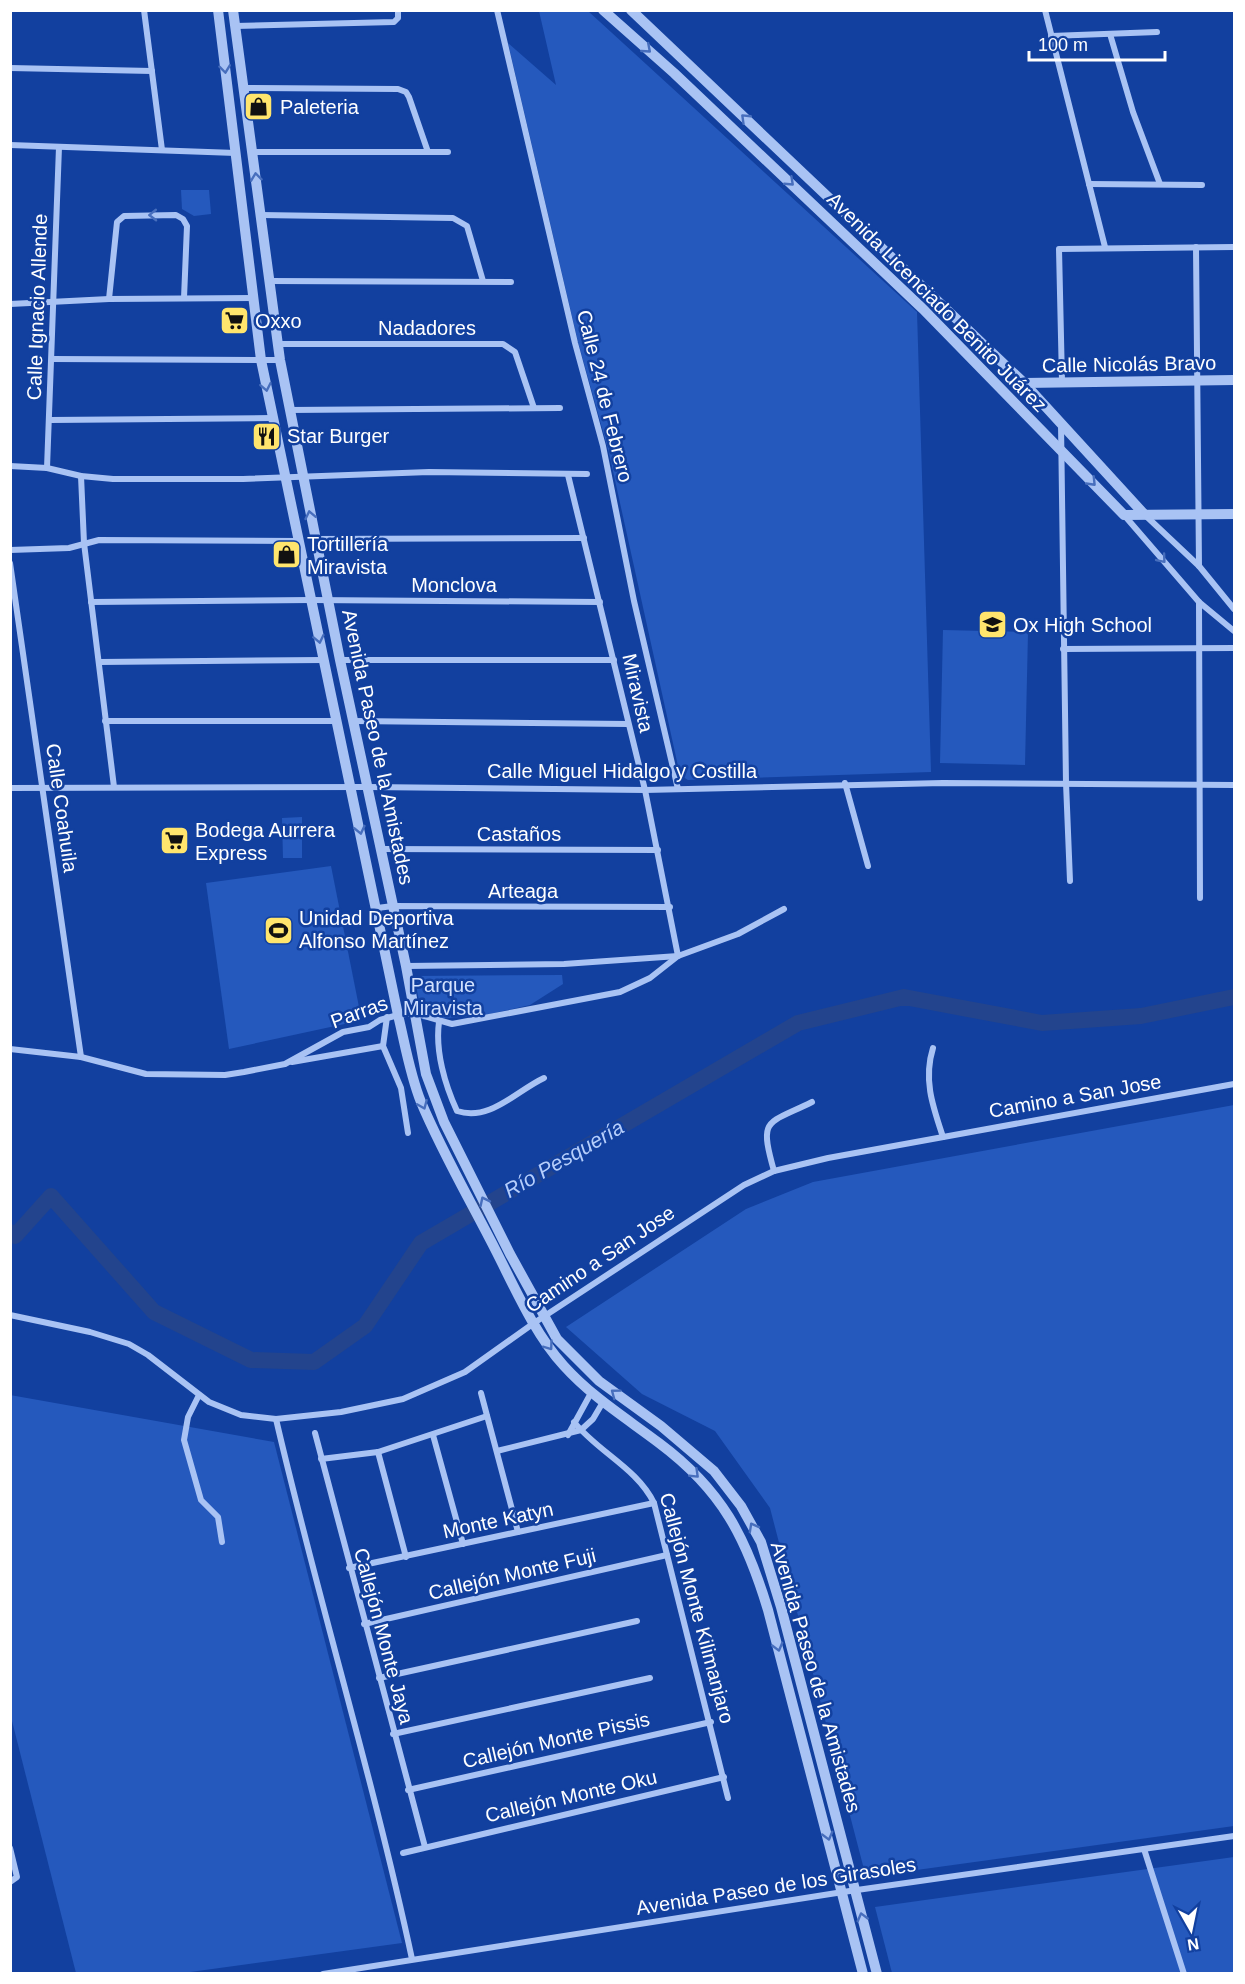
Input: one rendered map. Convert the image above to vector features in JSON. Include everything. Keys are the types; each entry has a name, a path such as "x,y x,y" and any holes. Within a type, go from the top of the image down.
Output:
{"street":[{"path":"144,10 162,150"},
{"name":"Avenida Paseo de la Amistades","path":"218,10 261,360 335,721 377,908 393,1016 406,1049 421,1102 505,1256 545,1316 557,1339 574,1359 614,1393 675,1437 714,1471 741,1506 756,1533 781,1607 877,1974"},
{"name":"Avenida Paseo de la Amistades","path":"233,10 268,281 289,410 406,966 420,1045 434,1097 534,1323 547,1346 591,1393 661,1443 699,1476 733,1520 744,1541 754,1563 768,1610 863,1974"},
{"name":"Calle 24 de Febrero","path":"497,10 575,343 603,446 634,601 678,789"},
{"name":"Avenida Licenciado Benito Juárez","path":"603,10 674,73 924,309 1124,515 1199,602 1234,631"},
{"path":"1045,10 1105,247"},
{"name":"Avenida Licenciado Benito Juárez","path":"635,12 1024,383 1061,420 1144,514 1199,566 1234,609"},
{"path":"235,26 394,22 398,14"},
{"path":"1051,36 1157,32"},
{"path":"1110,34 1133,112 1160,184"},
{"path":"674,73 684,60"},
{"path":"10,68 152,71"},
{"path":"242,88 398,89 406,92 409,97 428,152"},
{"path":"233,127 248,124"},
{"path":"10,145 236,153"},
{"name":"Calle Ignacio Allende","path":"47,468 58,147"},
{"path":"252,152 448,152"},
{"path":"1089,184 1202,185"},
{"path":"109,299 117,222 124,216 176,215 183,219 187,226 184,298"},
{"path":"261,215 461,220 467,226 483,281"},
{"path":"246,243 264,243"},
{"path":"1196,247 1199,566"},
{"path":"1062,381 1058,252 1061,248 1234,247"},
{"path":"268,281 511,282"},
{"path":"10,304 109,299 253,298"},
{"name":"Nadadores","path":"277,344 503,344 515,352 534,408"},
{"path":"52,359 280,360"},
{"name":"Calle Nicolás Bravo","path":"1024,383 1234,380"},
{"path":"289,410 560,408"},
{"path":"50,420 272,417"},
{"path":"1061,420 1063,649 1070,881"},
{"path":"10,466 47,468 81,476 180,479 429,472 587,474"},
{"name":"Miravista","path":"568,475 645,790 678,956"},
{"path":"81,476 84,543 114,787"},
{"path":"1124,515 1234,514"},
{"path":"315,539 584,538"},
{"path":"10,550 69,548 99,540 299,541"},
{"name":"Calle Coahuila","path":"10,563 81,1057"},
{"name":"Monclova","path":"91,602 328,600 600,602"},
{"path":"1199,602 1200,898"},
{"path":"1063,649 1234,648"},
{"path":"99,662 323,660"},
{"path":"340,660 614,660"},
{"path":"105,721 335,721"},
{"path":"354,721 628,724"},
{"path":"845,783 868,866"},
{"name":"Calle Miguel Hidalgo y Costilla","path":"10,788 368,787 645,790 845,783 1234,785"},
{"name":"Castaños","path":"381,849 658,850"},
{"name":"Arteaga","path":"377,908 393,906 669,907"},
{"name":"Parras","path":"10,1049 81,1057 135,1073 225,1075 285,1064 335,1036 369,1027 393,1016 414,1013 439,1022 469,1022 620,992 650,978 678,956 710,946 784,909"},
{"path":"406,966 564,964 678,956"},
{"path":"393,1016 383,1046 401,1088 408,1133"},
{"path":"439,1022 437,1035 448,1091 457,1110 469,1115 489,1111 527,1086 544,1078"},
{"path":"285,1064 383,1046"},
{"path":"933,1048 929,1059 929,1094 943,1137"},
{"name":"Camino a San Jose","path":"10,1315 90,1332 129,1344 148,1354 199,1395 222,1409 241,1415 276,1419 341,1412 403,1398 465,1372 534,1323 719,1200 774,1171 943,1137 1234,1084"},
{"path":"774,1171 765,1140 767,1128 773,1122 812,1102"},
{"path":"481,1393 518,1532"},
{"path":"568,1435 591,1393"},
{"path":"199,1395 188,1417 184,1440 201,1500 218,1517 222,1542"},
{"path":"496,1451 581,1430 593,1419 603,1402"},
{"path":"321,1459 378,1452 487,1416"},
{"path":"276,1419 298,1511 372,1783 412,1959"},
{"name":"Callejón Monte Kilimanjaro","path":"574,1422 640,1480 654,1503 729,1798"},
{"name":"Callejón Monte Jaya","path":"315,1433 393,1734 425,1847"},
{"path":"433,1435 463,1544"},
{"path":"378,1452 406,1557"},
{"name":"Monte Katyn","path":"349,1568 654,1503"},
{"name":"Callejón Monte Fuji","path":"364,1624 667,1555"},
{"path":"379,1678 637,1621"},
{"path":"393,1734 650,1678"},
{"name":"Callejón Monte Pissis","path":"408,1790 711,1722"},
{"name":"Callejón Monte Oku","path":"403,1853 724,1778"},
{"name":"Avenida Paseo de los Girasoles","path":"323,1974 855,1890 1234,1836"},
{"path":"10,1848 14,1881"},
{"path":"1144,1849 1184,1974"}],"green space":[{"path":"539,11 588,11 917,312 931,772 688,780 680,775 609,453 578,342 508,43 556,85"},
{"path":"181,190 209,190 211,214 194,216 182,209"},
{"path":"943,630 1028,632 1025,765 940,763"},
{"path":"302,817 302,858 283,858 282,818"},
{"name":"Unidad Deportiva Alfonso Martínez","path":"331,866 359,1007 349,1023 229,1049 206,883"},
{"name":"Parque Miravista","path":"562,975 563,984 530,1005 485,1015 423,1020 414,976"},
{"path":"1234,1105 1234,1826 866,1877 770,1508 715,1431 642,1394 566,1327 746,1209 813,1182"},
{"path":"10,1395 274,1442 402,1943 183,1973 76,1973 11,1717"},
{"path":"1234,1857 1234,1973 892,1973 875,1907"}],"waterway":[{"name":"Río Pesquería","path":"10,1232 15,1236 51,1196 154,1312 251,1360 314,1362 365,1326 421,1243 798,1023 904,997 1042,1023 1141,1016 1234,997"}],"place":[{"name":"Paleteria","path":"259,107"},
{"name":"Oxxo","path":"234,321"},
{"name":"Star Burger","path":"266,436"},
{"name":"Tortillería Miravista","path":"286,555"},
{"name":"Ox High School","path":"992,625"},
{"name":"Bodega Aurrera Express","path":"174,841"},
{"name":"Unidad Deportiva Alfonso Martínez","path":"278,930"}]}
